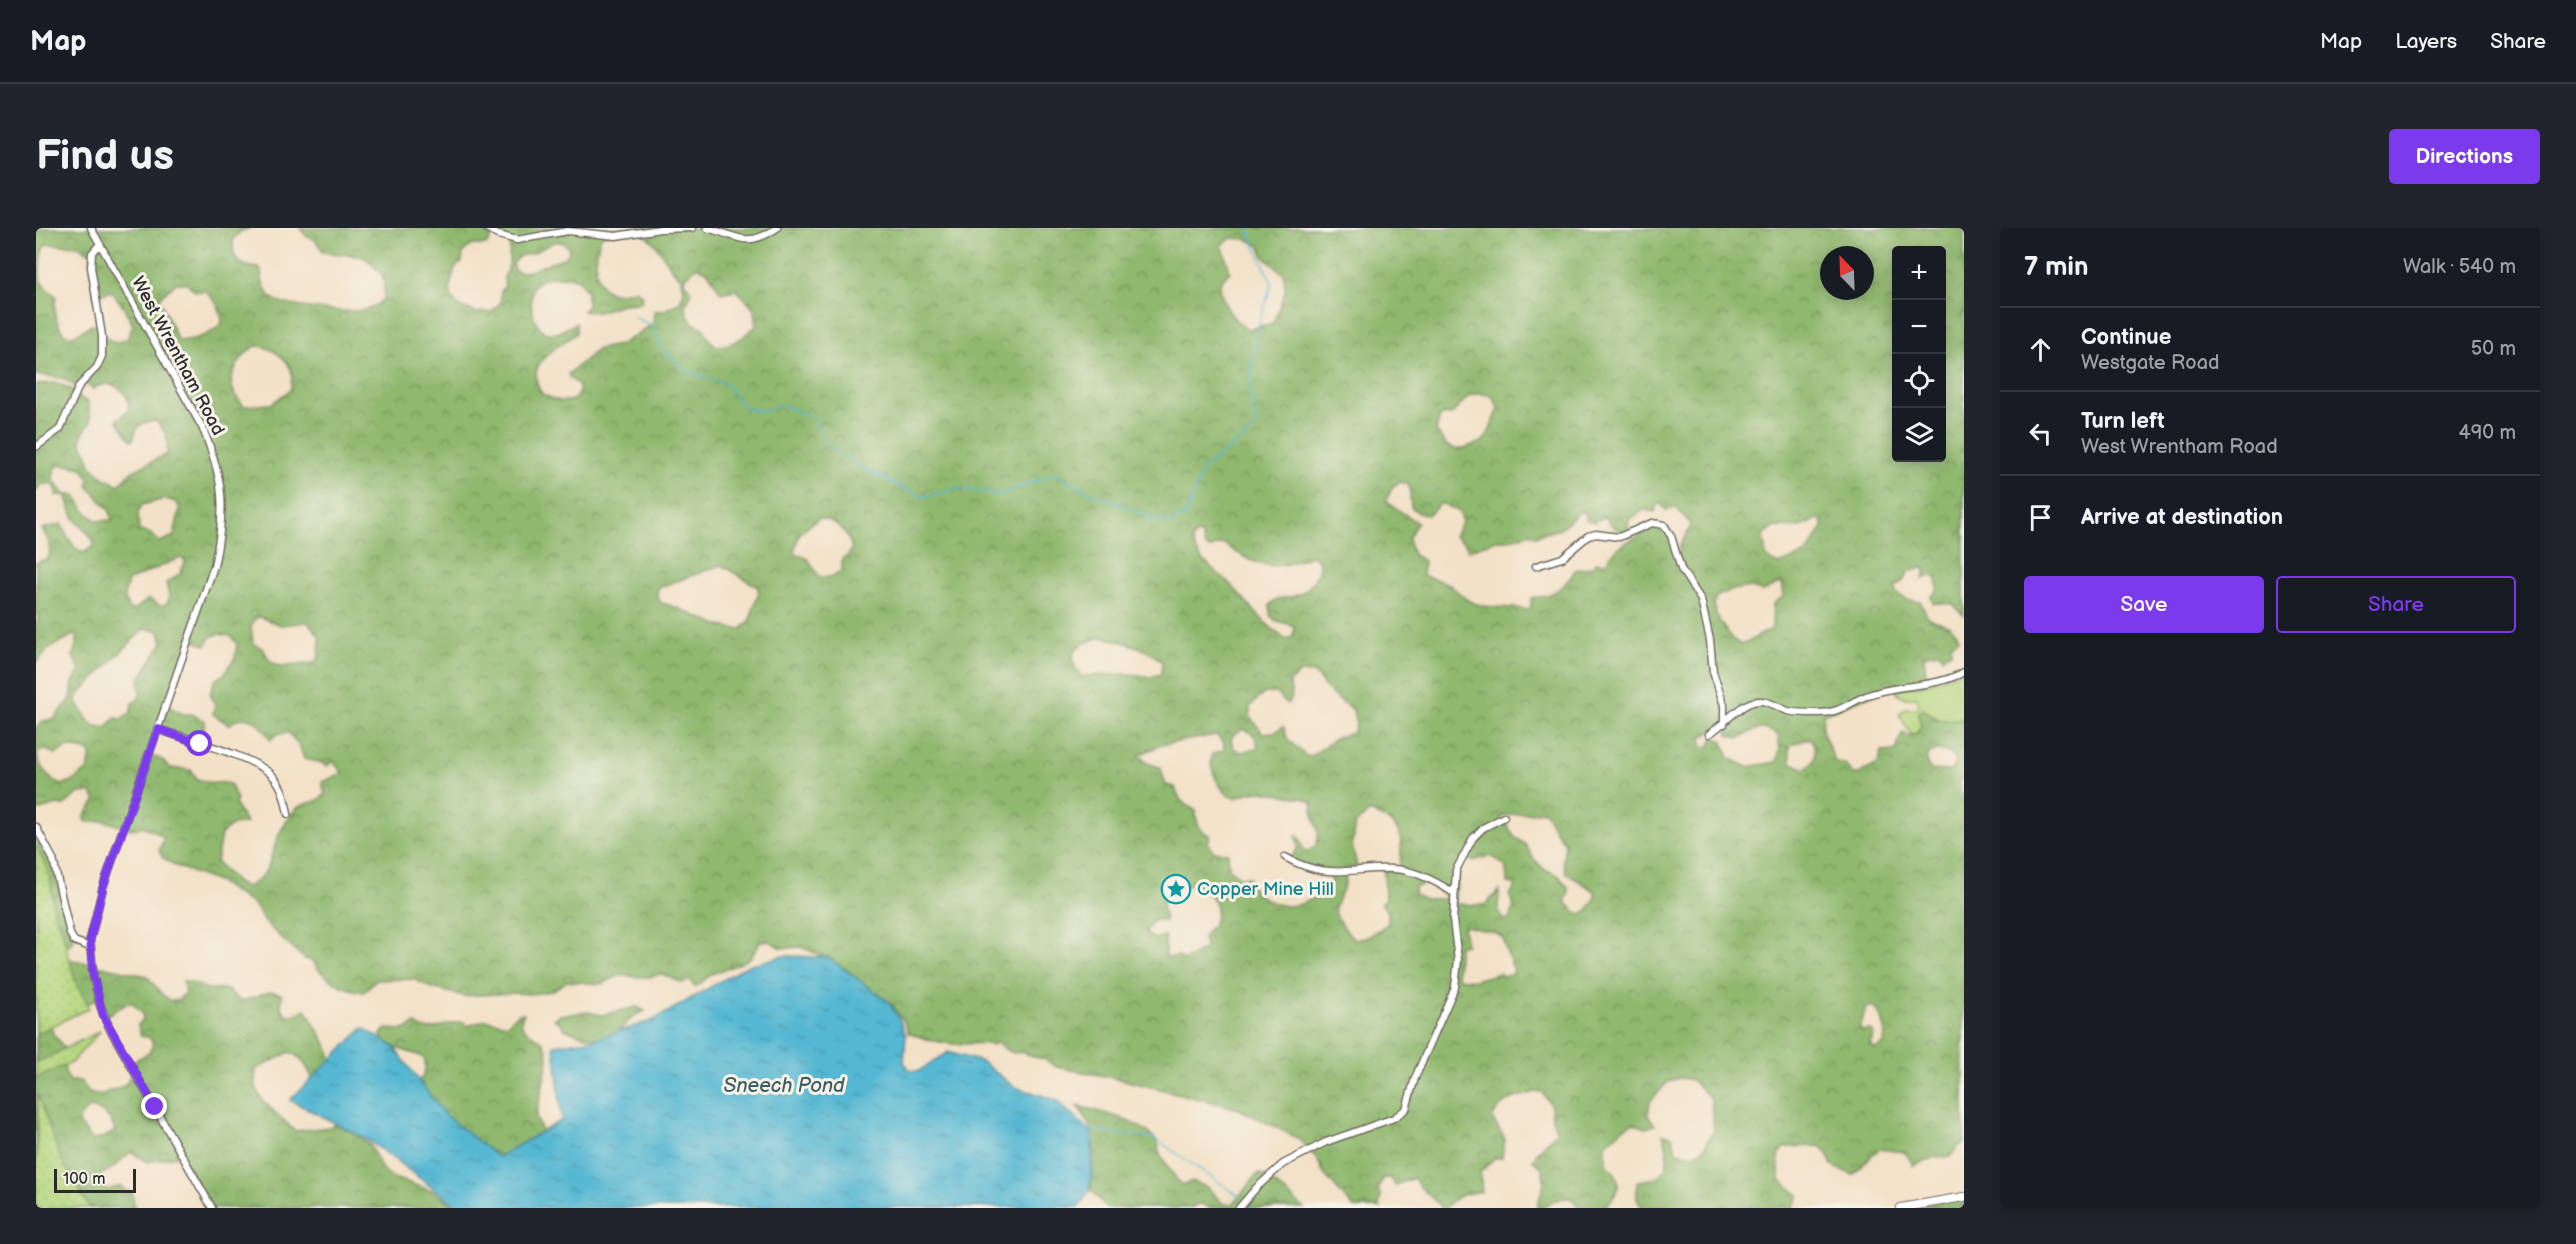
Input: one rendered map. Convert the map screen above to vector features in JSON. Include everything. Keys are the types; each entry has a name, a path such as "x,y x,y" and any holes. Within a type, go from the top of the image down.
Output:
{"main road":[{"path":"1900,1208 1964,1197"}],"street":[{"name":"West Wrentham Road","path":"91,228 202,427 216,461 221,492 222,521 214,566 103,887 93,923 90,947 97,995 108,1025 212,1208"},
{"path":"486,228 498,235 517,240 561,231 616,236 655,229 693,228"},
{"path":"706,228 736,239 750,241 764,237 777,228"},
{"path":"36,447 60,429 79,386 97,367 102,356 102,336 91,267 92,254 100,244"},
{"path":"1536,566 1562,558 1588,536 1596,534 1619,537 1652,523 1664,525 1671,536 1681,569 1701,600 1710,640 1713,672 1724,705 1724,724"},
{"path":"1709,734 1739,710 1755,701 1789,711 1827,714 1839,712 1875,693 1955,678 1964,672"},
{"path":"158,729 245,759 266,770 283,791 288,814"},
{"path":"1239,1208 1256,1188 1283,1164 1326,1142 1394,1118 1406,1109 1415,1078 1455,987 1458,960 1453,920 1456,870 1473,838 1488,824 1504,817"},
{"path":"36,827 53,859 70,934 80,945 90,947"},
{"path":"1285,857 1301,867 1326,872 1403,871 1431,880 1454,893"}],"green space":[{"path":"36,228 251,228 241,231 233,239 234,253 242,264 260,268 265,288 272,298 290,305 355,311 375,306 384,298 382,274 361,256 323,252 317,242 307,237 300,228 1964,228 1964,616 1953,604 1933,603 1931,597 1938,590 1937,579 1932,575 1923,579 1926,571 1923,568 1909,571 1904,580 1895,588 1897,594 1908,600 1920,601 1928,618 1951,627 1959,639 1951,644 1951,652 1942,657 1939,652 1926,654 1924,657 1927,683 1883,691 1823,714 1822,730 1835,762 1844,763 1853,774 1859,774 1878,764 1882,752 1896,751 1902,733 1910,736 1917,734 1921,725 1918,714 1923,709 1938,720 1964,719 1964,777 1960,780 1960,791 1964,796 1964,1144 1957,1147 1950,1157 1936,1157 1912,1166 1912,1161 1904,1152 1880,1149 1853,1175 1832,1166 1828,1154 1820,1146 1785,1147 1778,1155 1780,1180 1799,1195 1793,1208 1642,1208 1637,1199 1637,1182 1659,1176 1666,1166 1667,1146 1663,1134 1672,1136 1677,1152 1691,1154 1705,1147 1714,1131 1711,1099 1692,1080 1680,1078 1669,1081 1650,1101 1648,1115 1655,1125 1646,1128 1633,1123 1623,1128 1606,1144 1607,1165 1618,1180 1618,1189 1607,1204 1607,1208 1580,1208 1571,1198 1563,1198 1537,1208 1544,1182 1543,1169 1533,1160 1538,1151 1557,1132 1552,1119 1551,1105 1541,1091 1512,1099 1500,1106 1496,1112 1492,1119 1505,1139 1502,1158 1494,1158 1480,1173 1482,1192 1462,1195 1446,1208 1441,1208 1414,1178 1395,1185 1390,1177 1383,1179 1378,1189 1381,1196 1379,1206 1381,1208 1354,1208 1324,1174 1317,1159 1299,1139 1239,1109 1120,1079 1057,1067 1044,1059 1024,1052 1009,1052 998,1043 991,1045 952,1044 908,1033 904,1021 890,1003 872,993 849,971 801,947 782,948 769,941 760,941 753,955 711,974 694,987 690,980 682,983 662,974 649,977 618,976 601,984 567,981 552,991 532,994 464,996 432,988 414,979 375,980 364,992 341,986 322,973 312,960 305,959 282,939 264,921 251,903 220,883 176,866 162,857 159,851 164,838 154,831 142,826 133,829 104,821 85,821 85,816 96,800 90,792 79,793 63,806 57,805 36,811 36,728 42,721 54,719 71,699 73,682 80,671 73,656 78,638 75,634 48,649 36,663 38,619 36,562 48,559 50,551 48,540 42,529 61,524 74,547 83,553 95,545 74,518 65,495 56,495 56,489 52,484 41,484 36,492 36,384 57,383 75,391 75,396 88,402 91,422 82,437 82,445 90,465 106,479 119,485 131,472 167,454 168,444 164,432 156,421 140,425 133,440 130,439 117,420 129,410 126,396 118,387 106,385 93,389 84,383 77,387 63,378 36,375","holes":["639,231 652,241 682,279 684,291 680,302 665,310 654,311 653,324 620,345 598,349 568,374 580,389 575,399 555,400 544,395 540,390 536,374 538,366 549,353 576,333 576,323 557,333 545,333 537,323 533,312 531,299 533,286 548,277 577,278 587,291 587,306 583,311 598,312 622,304 641,303 642,296 636,290 613,293 601,284 596,268 597,250 602,235","494,233 510,239 509,265 504,278 505,286 501,291 501,302 492,312 474,313 454,301 450,290 451,281 455,268 462,262 463,252 472,245 486,245","1232,238 1247,239 1260,246 1264,257 1284,274 1285,292 1273,323 1250,329 1243,327 1230,313 1220,289 1220,282 1230,272 1222,244","554,242 561,242 568,247 569,253 565,258 526,272 514,270 513,264 519,256 533,253","47,244 78,246 91,253 94,297 111,291 123,306 133,325 127,339 115,343 102,334 99,323 70,337 61,330 55,307 56,296 45,287 39,275 44,247","697,266 709,273 721,293 736,290 745,298 756,314 756,326 738,340 716,346 709,339 703,327 690,320 685,306 692,292 683,280","176,283 187,283 195,291 206,291 220,309 222,323 207,334 190,340 178,341 159,298","257,346 268,348 279,354 290,368 291,389 271,404 244,406 232,388 234,371 252,348","1480,393 1492,396 1499,409 1482,442 1458,450 1447,446 1436,431 1440,416 1451,415 1469,396","60,464 83,468 89,479 88,486 110,511 112,520 97,521 85,511 75,495 65,495 53,479 54,470","1401,482 1409,485 1411,507 1419,513 1428,515 1441,503 1460,512 1462,522 1454,536 1469,550 1496,540 1509,540 1530,533 1535,536 1559,529 1582,510 1587,520 1594,522 1605,516 1610,524 1625,535 1629,533 1628,521 1643,510 1655,512 1656,506 1660,503 1666,510 1677,508 1690,524 1680,545 1678,556 1667,534 1654,526 1615,550 1606,563 1597,562 1590,567 1575,570 1562,587 1545,596 1531,598 1531,607 1527,610 1475,604 1445,583 1422,575 1424,561 1413,555 1408,538 1417,523 1386,501 1393,486","165,499 176,502 180,508 174,536 160,542 149,533 139,531 138,512 142,505","819,518 836,524 847,537 852,548 848,556 842,559 842,571 832,577 819,577 808,559 794,552 799,534","1820,518 1824,525 1807,554 1778,565 1766,557 1763,534 1774,527 1798,528","1198,534 1202,536 1205,546 1210,549 1224,544 1253,561 1269,566 1277,566 1306,557 1313,556 1318,559 1315,579 1304,592 1296,596 1277,599 1270,605 1270,615 1275,620 1294,626 1293,637 1285,639 1270,627 1232,586 1209,566 1192,541 1194,535","179,558 186,560 180,574 166,583 169,596 167,604 160,606 149,599 134,610 128,609 124,595 128,581","721,565 757,586 759,592 749,622 741,629 721,626 661,603 657,590 660,587","1782,582 1784,596 1773,604 1772,629 1741,645 1724,628 1713,605 1717,596 1745,588 1762,592","260,617 281,625 308,622 320,637 319,657 315,663 279,666 270,661 263,649 253,643 251,627 255,618","144,629 158,630 163,642 139,680 140,696 133,703 130,714 122,719 115,718 107,727 101,728 91,724 76,701 77,696","219,634 231,636 237,644 235,658 224,674 215,680 210,694 215,704 213,714 229,725 242,718 253,720 263,728 270,740 277,734 289,733 300,747 304,759 327,766 333,761 343,773 322,782 325,794 322,797 300,806 293,812 279,834 265,872 255,883 247,887 238,884 216,862 221,834 233,825 246,823 235,805 237,800 231,785 197,780 191,770 169,768 162,760 149,755 159,729 198,743 202,739 205,721 191,714 183,714 166,705 191,639 206,645 212,636","1103,637 1149,652 1162,662 1161,674 1150,677 1132,674 1081,676 1073,661 1075,650 1087,642","1302,672 1314,673 1331,694 1353,710 1356,723 1353,733 1338,737 1311,756 1306,756 1288,740 1283,726 1276,732 1263,733 1250,717 1250,706 1265,693 1276,693 1287,704 1292,698 1289,682","1725,723 1729,735 1739,738 1758,729 1772,731 1778,735 1780,750 1777,762 1748,767 1729,758 1722,740 1714,738 1708,748 1702,745 1701,738","1243,729 1254,736 1257,741 1258,748 1241,752 1234,749 1231,740 1233,735","1216,735 1224,743 1224,750 1212,754 1212,766 1216,780 1230,795 1235,798 1250,792 1262,791 1306,799 1313,803 1312,809 1318,828 1316,846 1307,852 1304,851 1299,837 1296,836 1298,848 1290,859 1330,873 1330,885 1315,897 1297,905 1282,905 1260,896 1249,877 1239,877 1229,868 1228,853 1213,851 1208,843 1210,835 1199,826 1196,811 1180,800 1175,787 1166,785 1160,767 1147,763 1139,755 1161,745","1811,739 1815,748 1812,763 1805,769 1791,763 1789,750 1792,744","68,747 86,750 91,754 88,770 62,785 46,774 37,756 39,752 45,750 56,754","1939,750 1953,756 1955,762 1951,771 1931,770 1927,764 1927,755","1544,810 1555,831 1565,842 1563,862 1566,873 1595,891 1595,899 1586,912 1579,914 1565,902 1569,893 1568,887 1558,875 1544,869 1533,858 1525,844 1514,837 1500,818","1368,813 1376,814 1391,823 1401,840 1399,869 1384,870 1385,899 1381,903 1388,912 1388,923 1366,938 1354,939 1337,917 1335,910 1345,884 1346,872 1357,870 1352,841 1354,825","1488,856 1495,858 1506,867 1507,883 1515,884 1515,888 1509,895 1514,906 1510,919 1503,920 1498,910 1499,891 1485,905 1454,904 1461,858 1474,861","1429,883 1448,899 1424,899 1414,894 1414,887","1186,885 1204,891 1212,899 1217,910 1215,920 1203,938 1206,948 1182,961 1179,956 1168,958 1165,955 1165,936 1154,939 1147,934 1146,930 1154,920 1165,921 1162,903 1171,893","1465,926 1496,933 1503,938 1514,970 1512,975 1503,976 1499,973 1475,980 1457,978 1458,945 1466,944 1463,928","1872,1006 1880,1014 1885,1028 1884,1044 1875,1049 1870,1044 1874,1034 1871,1030 1861,1031 1860,1028 1866,1008"]},
{"path":"1964,671 1964,719 1951,721 1931,714 1919,716 1920,728 1911,735 1899,714 1906,708 1918,708 1919,703 1916,697 1906,698 1897,693 1896,689 1926,684"},
{"path":"36,826 52,863 74,941 65,948 36,946"},
{"path":"36,844 50,877 54,912 62,930 75,980 89,1008 36,1034"},
{"path":"36,955 74,960 147,976 171,1001 178,1000 185,993 183,982 187,982 210,989 223,988 241,1000 271,992 276,993 282,995 281,1007 286,1014 293,1015 306,1009 326,1044 333,1069 313,1080 307,1067 290,1052 256,1069 255,1085 263,1101 295,1131 330,1127 344,1121 354,1133 370,1145 381,1168 393,1178 433,1191 457,1208 212,1208 181,1155 147,1162 129,1153 113,1168 101,1174 99,1181 106,1190 121,1186 126,1191 132,1192 135,1208 36,1208","holes":["97,999 105,1016 128,1003 133,1003 142,1013 143,1020 138,1025 141,1036 149,1037 153,1043 150,1052 131,1063 129,1080 124,1086 99,1095 91,1094 80,1081 70,1081 67,1077 64,1068 67,1053 54,1036 50,1023","90,1108 107,1116 115,1132 92,1140 78,1122 81,1115"]},
{"path":"637,1007 645,1011 632,1018 615,1034 603,1038 590,1037 564,1029 562,1024 554,1019 560,1015 588,1012 602,1015"},
{"path":"524,1013 521,1021 523,1028 543,1042 547,1050 548,1060 536,1117 545,1139 494,1175 417,1086 425,1071 425,1060 421,1056 396,1048 382,1039 381,1034 386,1029 404,1030 416,1024 421,1028 433,1029 458,1022 464,1022 467,1026 486,1020 507,1024 518,1014"},
{"path":"100,1031 71,1063 36,1078 36,1063"},
{"path":"38,1094 59,1155 88,1205 94,1208 36,1208"},
{"path":"1077,1106 1113,1116 1140,1127 1157,1143 1159,1153 1179,1183 1184,1185 1192,1181 1208,1188 1223,1204 1233,1204 1258,1174 1266,1177 1304,1208 1209,1208 1200,1203 1190,1208 1107,1208 1091,1190 1094,1157 1092,1135 1084,1115"},
{"path":"1964,1197 1964,1208 1907,1208"}],"water":[{"name":"Sneech Pond","path":"784,956 828,957 889,1002 906,1036 904,1062 910,1070 919,1071 948,1052 982,1062 1015,1087 1056,1100 1093,1134 1090,1190 1079,1207 460,1208 368,1140 290,1100 363,1028 393,1046 445,1115 498,1157 562,1120 554,1045 595,1039 654,1020 748,965"}],"waterway":[{"path":"634,317 653,326 662,349 687,372 725,383 745,408 762,411 782,405 814,418 828,446 861,468 923,497 958,488 998,495 1054,474 1092,493 1167,524 1185,517 1203,469 1256,428 1250,387 1255,337 1272,283 1250,234 1252,228"},
{"path":"1087,1130 1154,1138 1238,1195"},
{"path":"1249,1203 1253,1208"}],"place":[{"name":"Copper Mine Hill","path":"1176,889"}],"route":[{"path":"155,1107 103,1015 93,975 90,940 103,887 158,729 200,744"}]}
